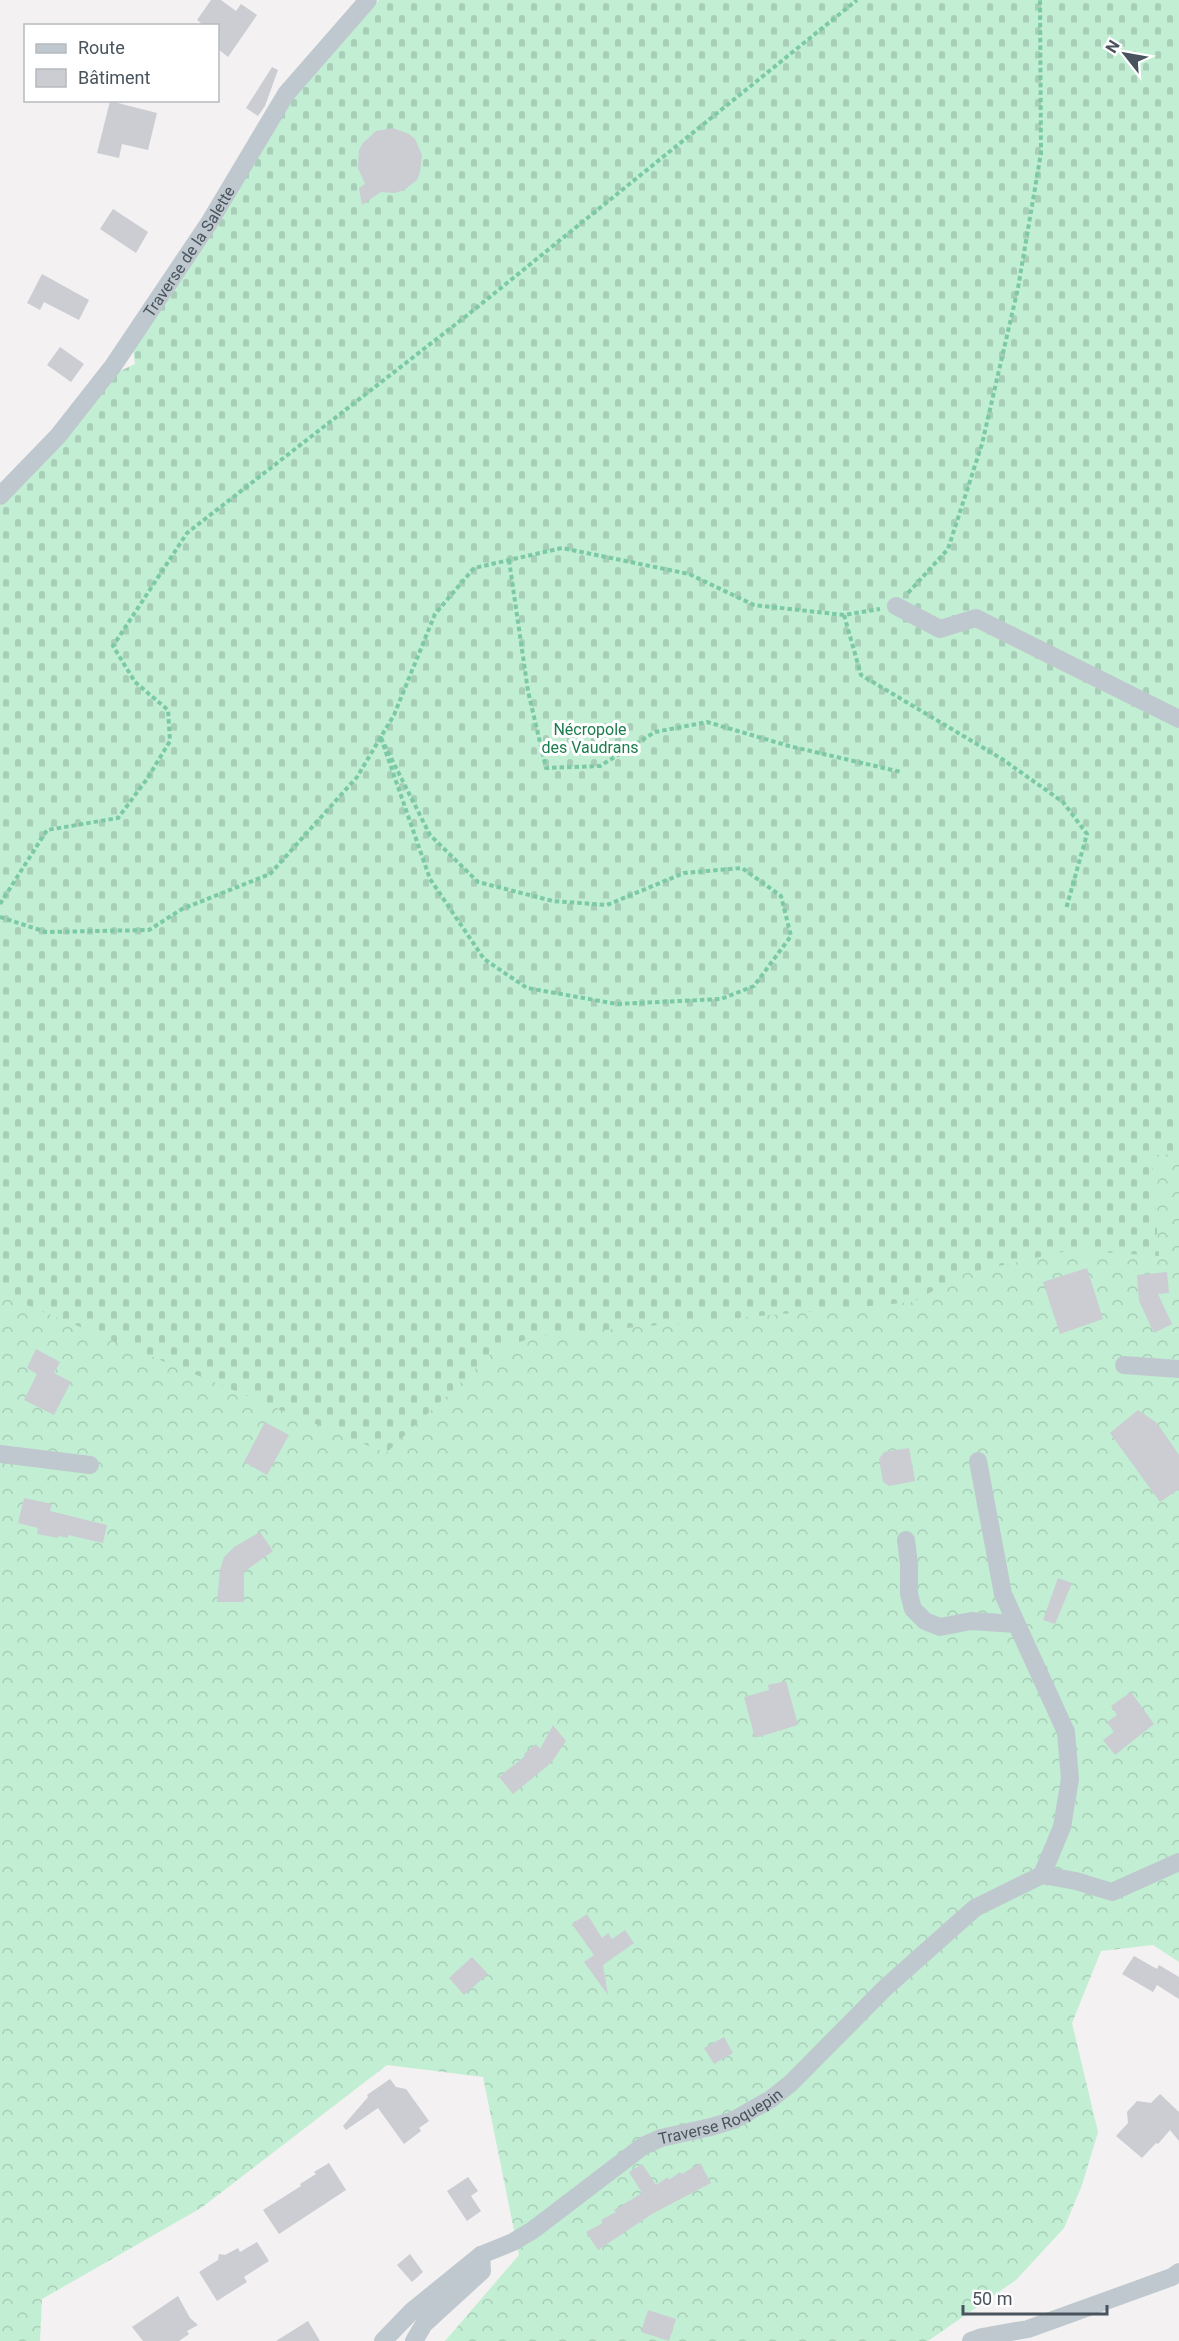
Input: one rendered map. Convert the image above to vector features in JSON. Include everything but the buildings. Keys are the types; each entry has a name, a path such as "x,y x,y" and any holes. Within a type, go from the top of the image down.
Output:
{"street":[{"name":"Traverse de la Salette","path":"0,496 58,436 113,366 209,222 286,94 368,0"},
{"path":"896,606 940,629 976,618 1179,719"},
{"path":"1124,1365 1179,1369"},
{"path":"0,1454 90,1465"},
{"path":"978,1461 1003,1594 1066,1732 1070,1779 1067,1799 1062,1827 1042,1875 1076,1881 1112,1892 1179,1862"},
{"path":"906,1540 909,1594 913,1609 925,1621 940,1627 971,1621 1016,1624"},
{"name":"Traverse Roquepin","path":"383,2341 412,2312 481,2255 513,2242 533,2230 643,2146 661,2138 734,2120 762,2105 791,2084 885,1988 975,1908 1042,1875"},
{"path":"414,2341 424,2324 482,2271 481,2255"},
{"path":"971,2341 981,2337 1028,2329 1172,2277 1179,2272"}],"path":[{"path":"0,904 47,830 118,818 147,779 170,741 168,710 135,682 113,646 187,533 465,317 857,0"},
{"path":"0,917 46,932 149,930 182,909 270,874 357,777 394,715 435,614 474,568 562,548 688,574 754,605 844,615 896,606 948,549 985,433 1018,288 1041,153 1040,0"},
{"path":"510,560 528,691 546,768 600,766 655,732 707,722 789,746 901,772"},
{"path":"844,615 861,675 1002,759 1063,802 1088,834 1066,909"},
{"path":"381,738 430,835 478,882 553,901 607,905 684,873 741,868 781,896 791,936 754,986 721,999 617,1004 527,988 484,959 430,879 381,738"}],"green space":[{"name":"Nécropole des Vaudrans","path":"379,0 1179,0 1179,1153 1151,1156 1159,1256 1071,1250 963,1274 913,1302 537,1336 494,1351 386,1453 0,1294 0,506 27,478 116,373 135,364 133,350 293,98"},
{"path":"0,945 1179,1013 1179,1962 1153,1945 1101,1951 1072,2023 1098,2132 1082,2185 1064,2228 1016,2280 928,2341 445,2341 519,2255 483,2077 387,2065 201,2208 42,2299 40,2341 0,2341"}]}
